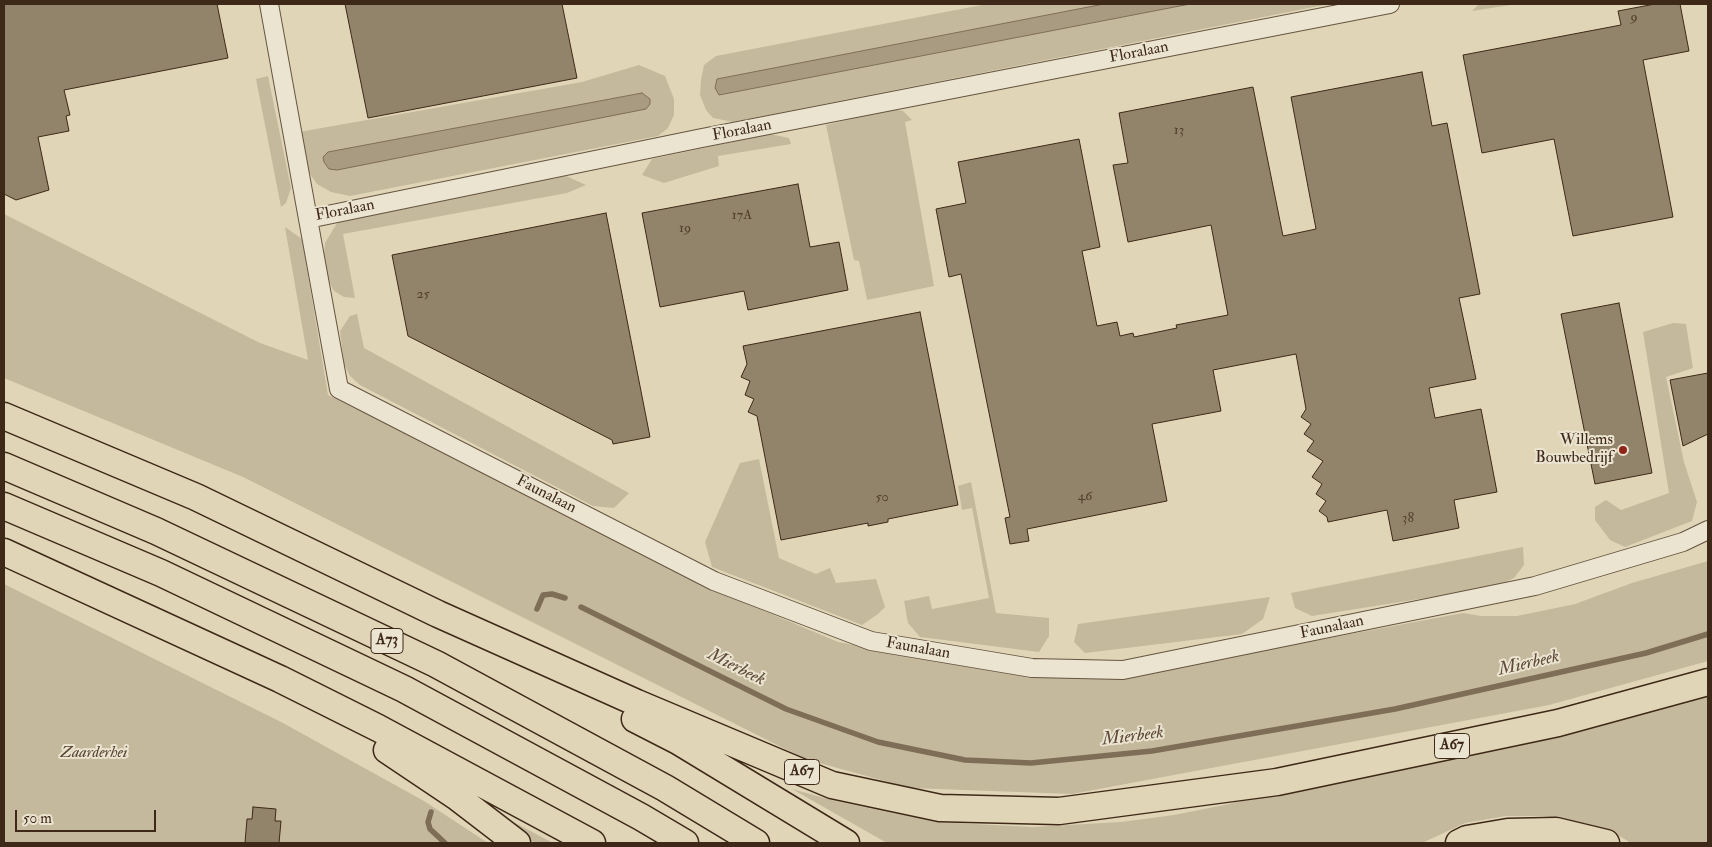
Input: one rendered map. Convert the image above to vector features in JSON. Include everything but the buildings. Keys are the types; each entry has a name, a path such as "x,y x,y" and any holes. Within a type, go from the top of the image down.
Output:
{"highway":[{"path":"4,416 196,497 438,614 678,741 846,843"},
{"name":"A73","path":"4,466 156,531 436,664 665,788 756,843"},
{"name":"A73","path":"4,506 161,573 404,688 641,817 685,843"},
{"path":"4,552 280,679 378,728 592,843"},
{"name":"A67","path":"438,614 637,703 832,784 940,808 1060,811 1277,782 1558,724 1708,682"},
{"path":"280,679 457,797 518,843"},
{"path":"1459,843 1467,839 1508,832 1556,831 1606,843"}],"street":[{"name":"Floralaan","path":"268,4 308,219 702,138 1390,4"},
{"name":"Faunalaan","path":"308,219 339,389 714,581 871,642 1032,668 1123,670 1535,586 1683,542 1708,530"}],"green space":[{"path":"987,4 1104,4 717,79 719,95 1190,4 1329,4 733,122 713,118 706,110 700,95 704,65 716,56"},
{"path":"1479,4 1517,4 1472,11"},
{"path":"639,65 665,76 674,99 674,115 668,128 658,136 350,196 331,192 317,184 306,168 299,132 582,82","holes":["642,93 650,99 646,108 337,169 329,169 328,152"]},
{"path":"268,76 291,188 286,203 281,207 256,79"},
{"path":"893,109 903,111 912,120 905,122 934,286 867,300 859,261 854,260 826,125"},
{"path":"770,134 789,138 791,144 718,156 719,166 664,183 642,175 652,159"},
{"path":"566,176 586,185 567,193 343,234 355,298 344,297 334,291 328,280 324,255 325,243 337,223 351,214"},
{"path":"4,214 260,343 308,360 285,227 302,239 328,395 741,601 838,642 1010,674 1131,675 1463,613 1481,616 1517,616 1575,604 1632,583 1708,561 1708,661 1549,705 1072,794 910,788 805,759 243,477 4,378"},
{"path":"357,314 364,348 629,493 614,508 593,506 360,385 350,376 344,364 340,331 350,316"},
{"path":"1673,323 1686,324 1693,368 1666,377 1684,462 1697,502 1692,521 1625,547 1610,540 1595,520 1595,507 1606,500 1621,510 1669,493 1643,332"},
{"path":"759,459 779,558 816,574 830,568 836,583 876,579 885,607 878,614 862,625 712,567 705,542 740,463"},
{"path":"971,482 996,613 1049,618 1049,636 1039,652 920,637 908,623 904,601 929,596 932,609 989,598 972,508 962,510 958,486"},
{"path":"1523,547 1524,565 1514,578 1495,587 1312,616 1295,608 1291,593"},
{"name":"Zaarderhei","path":"4,584 283,723 424,801 488,843 4,843"},
{"path":"1270,597 1263,619 1242,634 1085,653 1074,642 1078,624"},
{"path":"1708,694 1708,843 1631,843 1613,832 1582,823 1543,816 1506,816 1465,823 1422,843 887,843 792,789 835,801 936,822 1032,827 1121,822 1174,815 1229,804 1292,786"},
{"path":"474,801 553,843 535,843"}],"shaded area":[{"path":"1104,4 1190,4 719,95 715,88 717,79"},
{"path":"642,93 650,99 650,104 646,109 337,170 329,169 324,162 323,157 328,152"}],"waterway":[{"name":"Mierbeek","path":"537,609 543,595 552,594 565,598"},
{"name":"Mierbeek","path":"581,607 786,709 878,742 965,760 1031,763 1152,751 1395,709 1646,653 1708,634"},
{"name":"Mierbeek","path":"431,812 428,822 430,829 445,843"}],"place":[{"name":"Willems Bouwbedrijf","path":"1623,450"}]}
